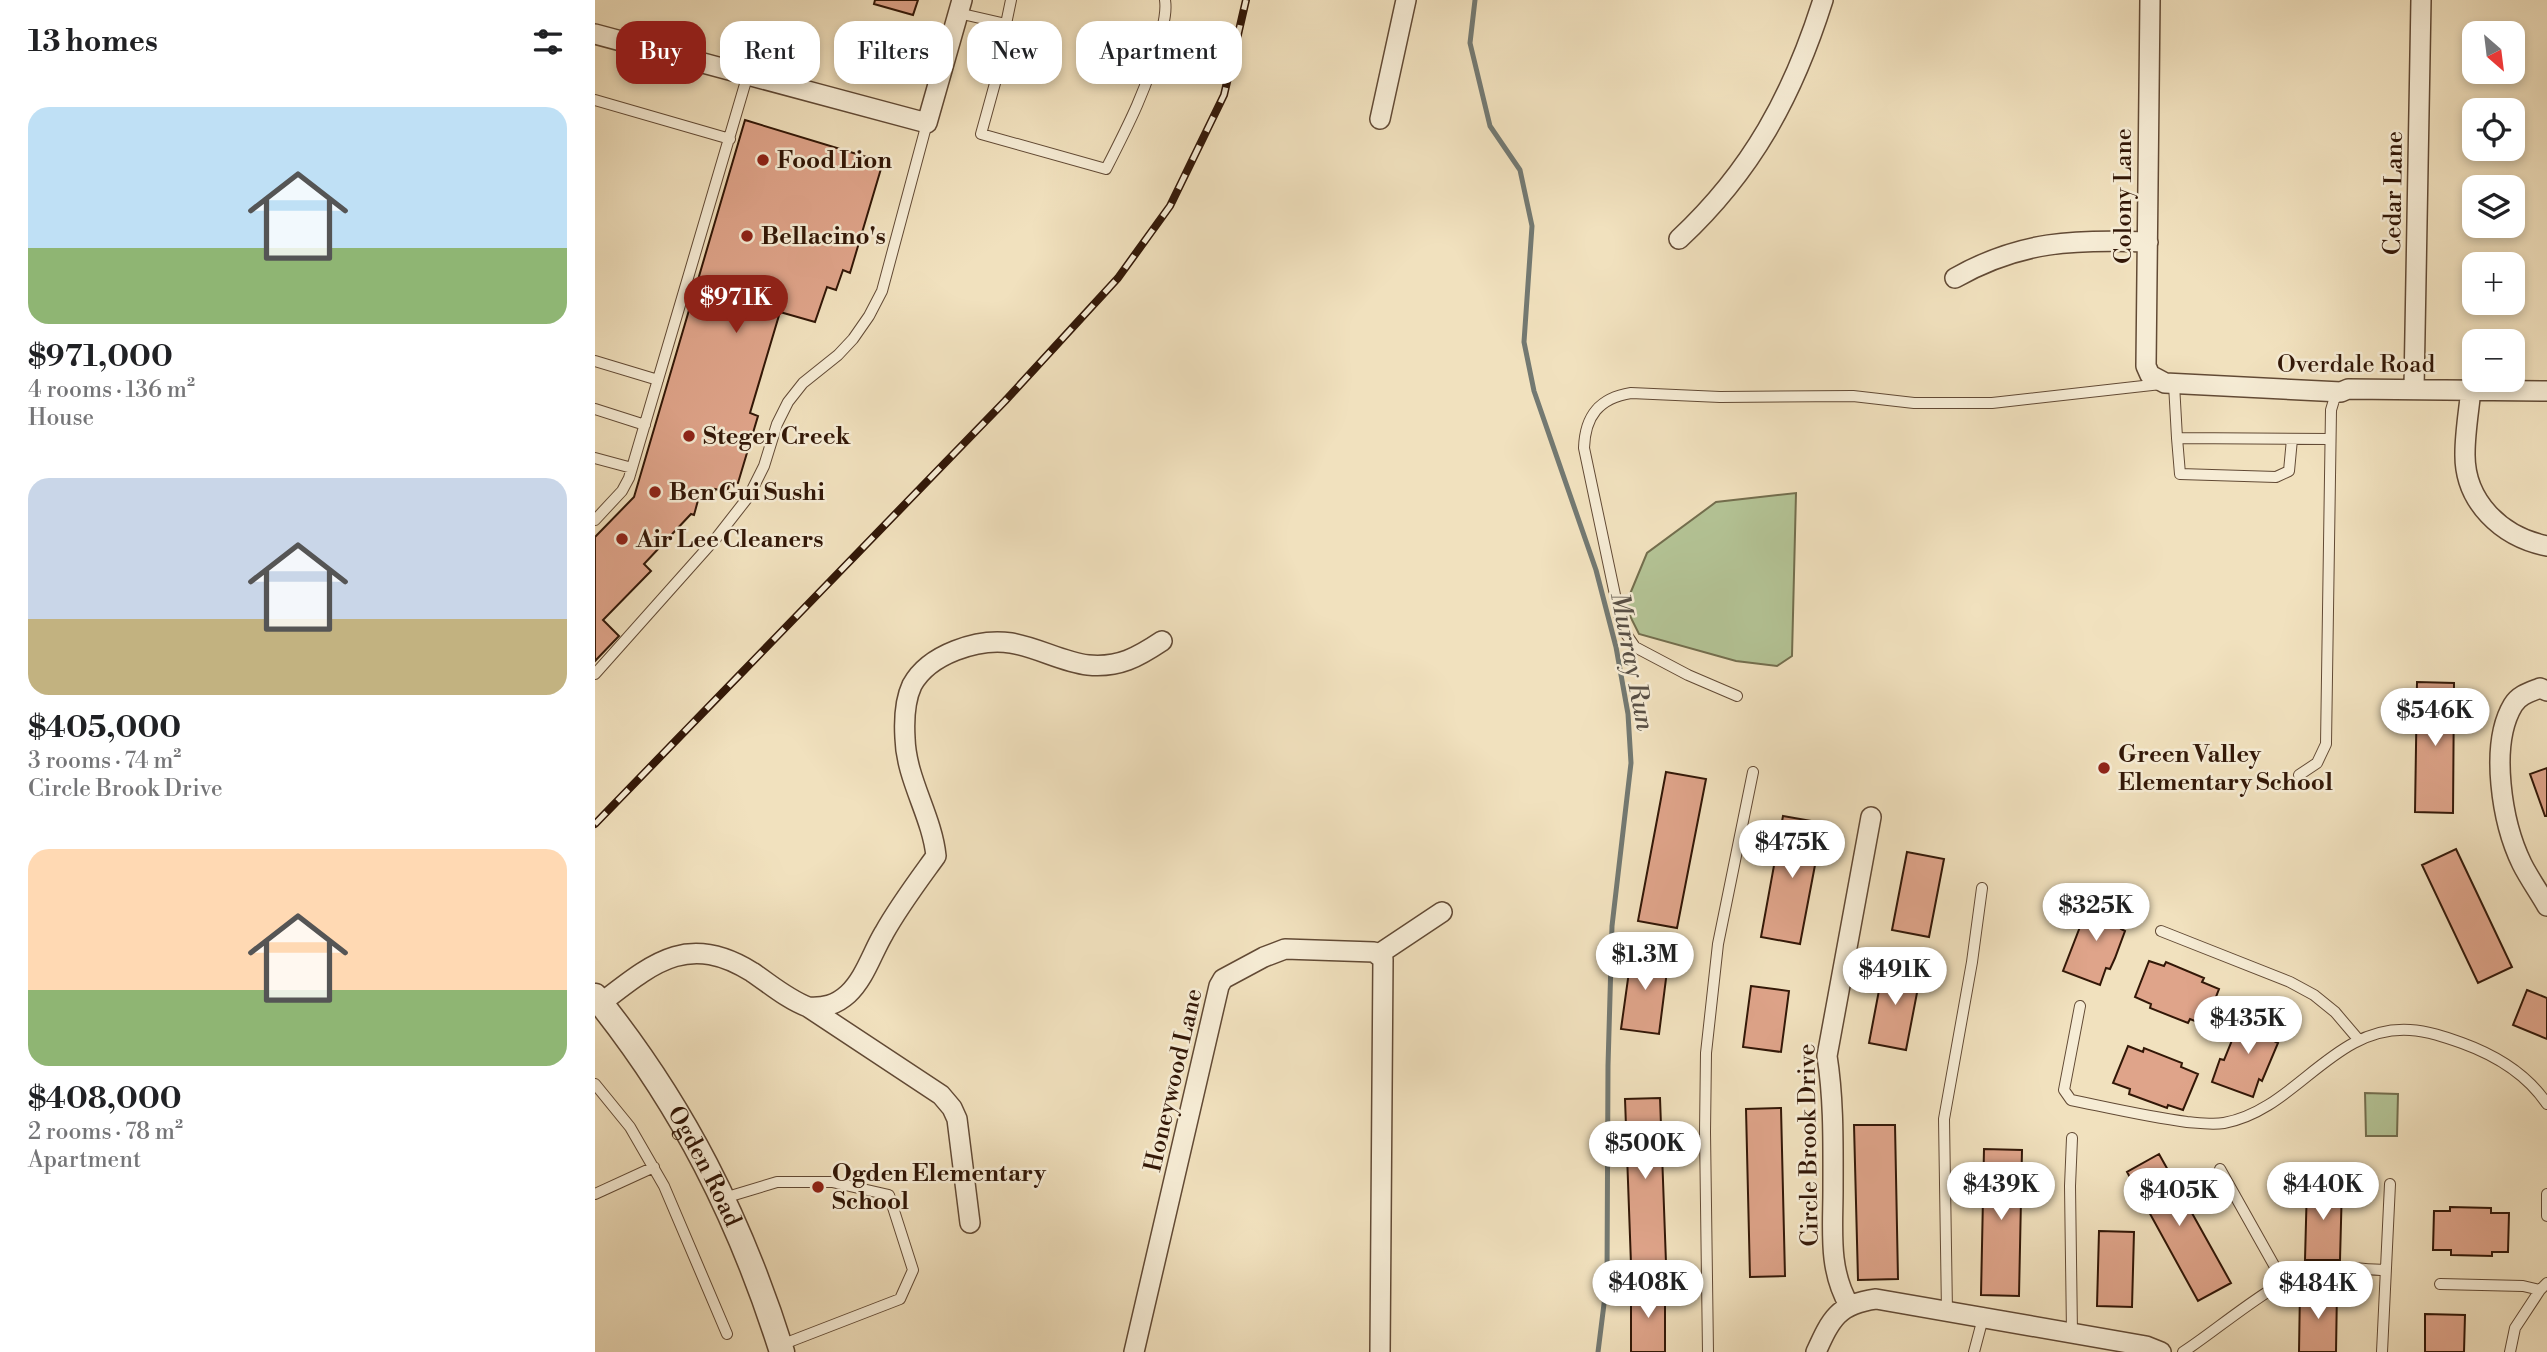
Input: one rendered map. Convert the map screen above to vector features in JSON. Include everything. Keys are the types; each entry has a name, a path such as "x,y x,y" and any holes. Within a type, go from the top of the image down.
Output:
{"street":[{"path":"1380,119 1406,0"},
{"path":"1679,239 1731,184 1772,124 1809,43 1822,0"},
{"name":"Colony Lane","path":"2150,0 2146,366 2150,374 2169,384"},
{"name":"Cedar Lane","path":"2414,388 2421,0"},
{"path":"785,84 927,123 960,6"},
{"path":"595,34 720,67"},
{"path":"1955,278 2004,254 2033,246 2111,240 2148,242"},
{"name":"Overdale Road","path":"2169,384 2341,392 2348,389 2462,389"},
{"name":"Overdale Road","path":"2525,390 2547,391"},
{"path":"2471,392 2465,454 2471,488 2490,518 2507,531 2547,546"},
{"path":"808,1007 820,1008 835,1004 849,993 902,903 936,856 934,833 916,787 904,740 907,700 913,683 926,668 956,651 990,642 1011,643 1088,665 1135,659 1163,641"},
{"path":"2547,691 2540,688 2523,694 2514,703 2505,723 2499,770 2510,832 2522,863 2547,906"},
{"name":"Circle Brook Drive","path":"1849,1305 1840,1289 1833,1261 1832,1090 1827,1056 1871,817"},
{"path":"1380,1352 1383,959 1379,954 1442,912"},
{"name":"Honeywood Lane","path":"1134,1352 1219,986 1223,979 1264,957 1285,950 1379,954"},
{"path":"598,999 654,965 690,952 727,958 808,1007 941,1096 952,1108 957,1119 970,1223"},
{"name":"Ogden Road","path":"598,999 663,1089 689,1131 724,1198 781,1349"},
{"path":"1816,1352 1828,1325 1849,1305 1876,1298 2146,1346 2161,1352"}],"lane":[{"path":"1007,21 1011,0"},
{"path":"995,84 981,134 1106,169 1132,119 1153,69 1167,10 1165,0"},
{"path":"960,6 998,21"},
{"path":"596,517 622,491 632,468 745,84"},
{"path":"595,100 730,139"},
{"path":"595,674 708,548 749,496 764,466 777,424 789,402 803,383 838,355 869,316 882,290 927,123"},
{"path":"595,361 658,380"},
{"path":"1737,696 1688,675 1635,647 1622,628 1584,448 1588,420 1602,403 1617,395 1631,393 1720,397 1853,397 1914,402 1992,403 2169,384 2180,474 2276,477 2289,471 2292,439"},
{"path":"2299,775 2317,763 2326,744 2331,410 2334,400 2341,392"},
{"path":"595,410 645,425"},
{"path":"2177,438 2330,439"},
{"path":"595,458 632,468"},
{"path":"1708,1352 1706,1053 1718,944 1753,772"},
{"path":"1947,1312 1944,1119 1972,962 1982,888"},
{"path":"2161,932 2302,989 2335,1012 2358,1039"},
{"path":"2080,1006 2064,1090 2071,1100 2164,1119 2222,1124 2244,1118 2274,1103 2358,1039 2388,1031 2410,1030 2432,1033 2469,1046 2504,1063 2539,1091 2547,1104"},
{"path":"595,1084 630,1127 654,1167 681,1220 727,1334"},
{"path":"2071,1138 2072,1333"},
{"path":"595,1194 654,1167"},
{"path":"2220,1169 2284,1283"},
{"path":"724,1198 777,1182 832,1182 889,1195 913,1270 900,1299 781,1349"},
{"path":"2382,1352 2390,1184"},
{"path":"2547,1194 2547,1216"},
{"path":"2183,1352 2284,1283 2308,1270 2323,1267 2385,1270"},
{"path":"2440,1284 2544,1286"},
{"path":"2510,1352 2515,1328 2544,1286"},
{"path":"1974,1352 1983,1318"}],"green space":[{"path":"1796,493 1792,656 1777,666 1736,661 1639,634 1625,606 1647,553 1716,502"},
{"path":"2365,1093 2398,1094 2397,1136 2366,1136"}],"building":[{"path":"875,0 918,0 913,15 874,4"},
{"path":"745,120 883,162 850,273 843,270 836,290 827,287 815,322 780,312 750,413 758,416 738,483 730,482 727,492 715,489 713,496 700,493 694,515 691,514 644,564 651,571 603,620 619,636 595,661 595,537 634,497"},
{"path":"2417,682 2454,683 2453,813 2415,812"},
{"path":"2547,768 2547,816 2545,816 2530,774"},
{"path":"1666,772 1706,779 1677,928 1638,921"},
{"path":"1783,816 1823,823 1800,944 1761,937"},
{"path":"2456,849 2512,967 2478,983 2422,865"},
{"path":"1907,852 1944,859 1929,937 1892,930"},
{"path":"2090,901 2126,914 2121,929 2125,931 2110,969 2106,968 2100,985 2063,971"},
{"path":"1632,950 1669,955 1659,1034 1621,1029"},
{"path":"2149,961 2164,966 2166,962 2204,978 2202,982 2219,989 2205,1025 2190,1019 2188,1023 2150,1008 2151,1004 2135,997"},
{"path":"1884,964 1921,972 1906,1050 1869,1043"},
{"path":"1751,986 1789,991 1781,1052 1743,1047"},
{"path":"2527,990 2547,998 2547,1039 2513,1025"},
{"path":"2243,1013 2279,1026 2274,1041 2278,1043 2262,1081 2259,1079 2253,1097 2212,1082 2220,1059 2224,1060"},
{"path":"2128,1046 2143,1052 2144,1048 2182,1063 2181,1067 2198,1074 2183,1110 2168,1105 2167,1108 2129,1094 2130,1089 2113,1083"},
{"path":"1660,1098 1666,1263 1631,1264 1625,1099"},
{"path":"1781,1108 1785,1276 1750,1277 1746,1109"},
{"path":"1854,1125 1895,1125 1898,1279 1858,1280"},
{"path":"1984,1149 2022,1150 2019,1296 1981,1295"},
{"path":"2159,1154 2231,1283 2198,1301 2127,1172"},
{"path":"2307,1184 2342,1185 2340,1260 2305,1260"},
{"path":"2450,1207 2491,1208 2491,1213 2509,1213 2508,1252 2492,1252 2492,1256 2451,1255 2451,1250 2433,1250 2434,1211 2450,1211"},
{"path":"2099,1231 2134,1232 2132,1307 2097,1306"},
{"path":"1631,1289 1665,1289 1665,1352 1631,1352"},
{"path":"2300,1289 2337,1289 2336,1352 2299,1352"},
{"path":"2425,1314 2465,1315 2464,1352 2425,1352"}],"waterway":[{"name":"Murray Run","path":"1475,0 1470,43 1490,126 1520,170 1532,226 1524,342 1534,391 1596,570 1616,647 1628,714 1631,763 1612,926 1607,1280 1598,1352"}],"railway":[{"path":"595,824 1005,401 1118,278 1170,206 1224,95 1246,0"}],"place":[{"name":"Food Lion","path":"763,160"},
{"name":"Bellacino's","path":"747,236"},
{"name":"Steger Creek","path":"689,436"},
{"name":"Ben Gui Sushi","path":"655,492"},
{"name":"Air Lee Cleaners","path":"622,539"},
{"name":"Green Valley Elementary School","path":"2104,768"},
{"name":"Ogden Elementary School","path":"818,1187"}]}
